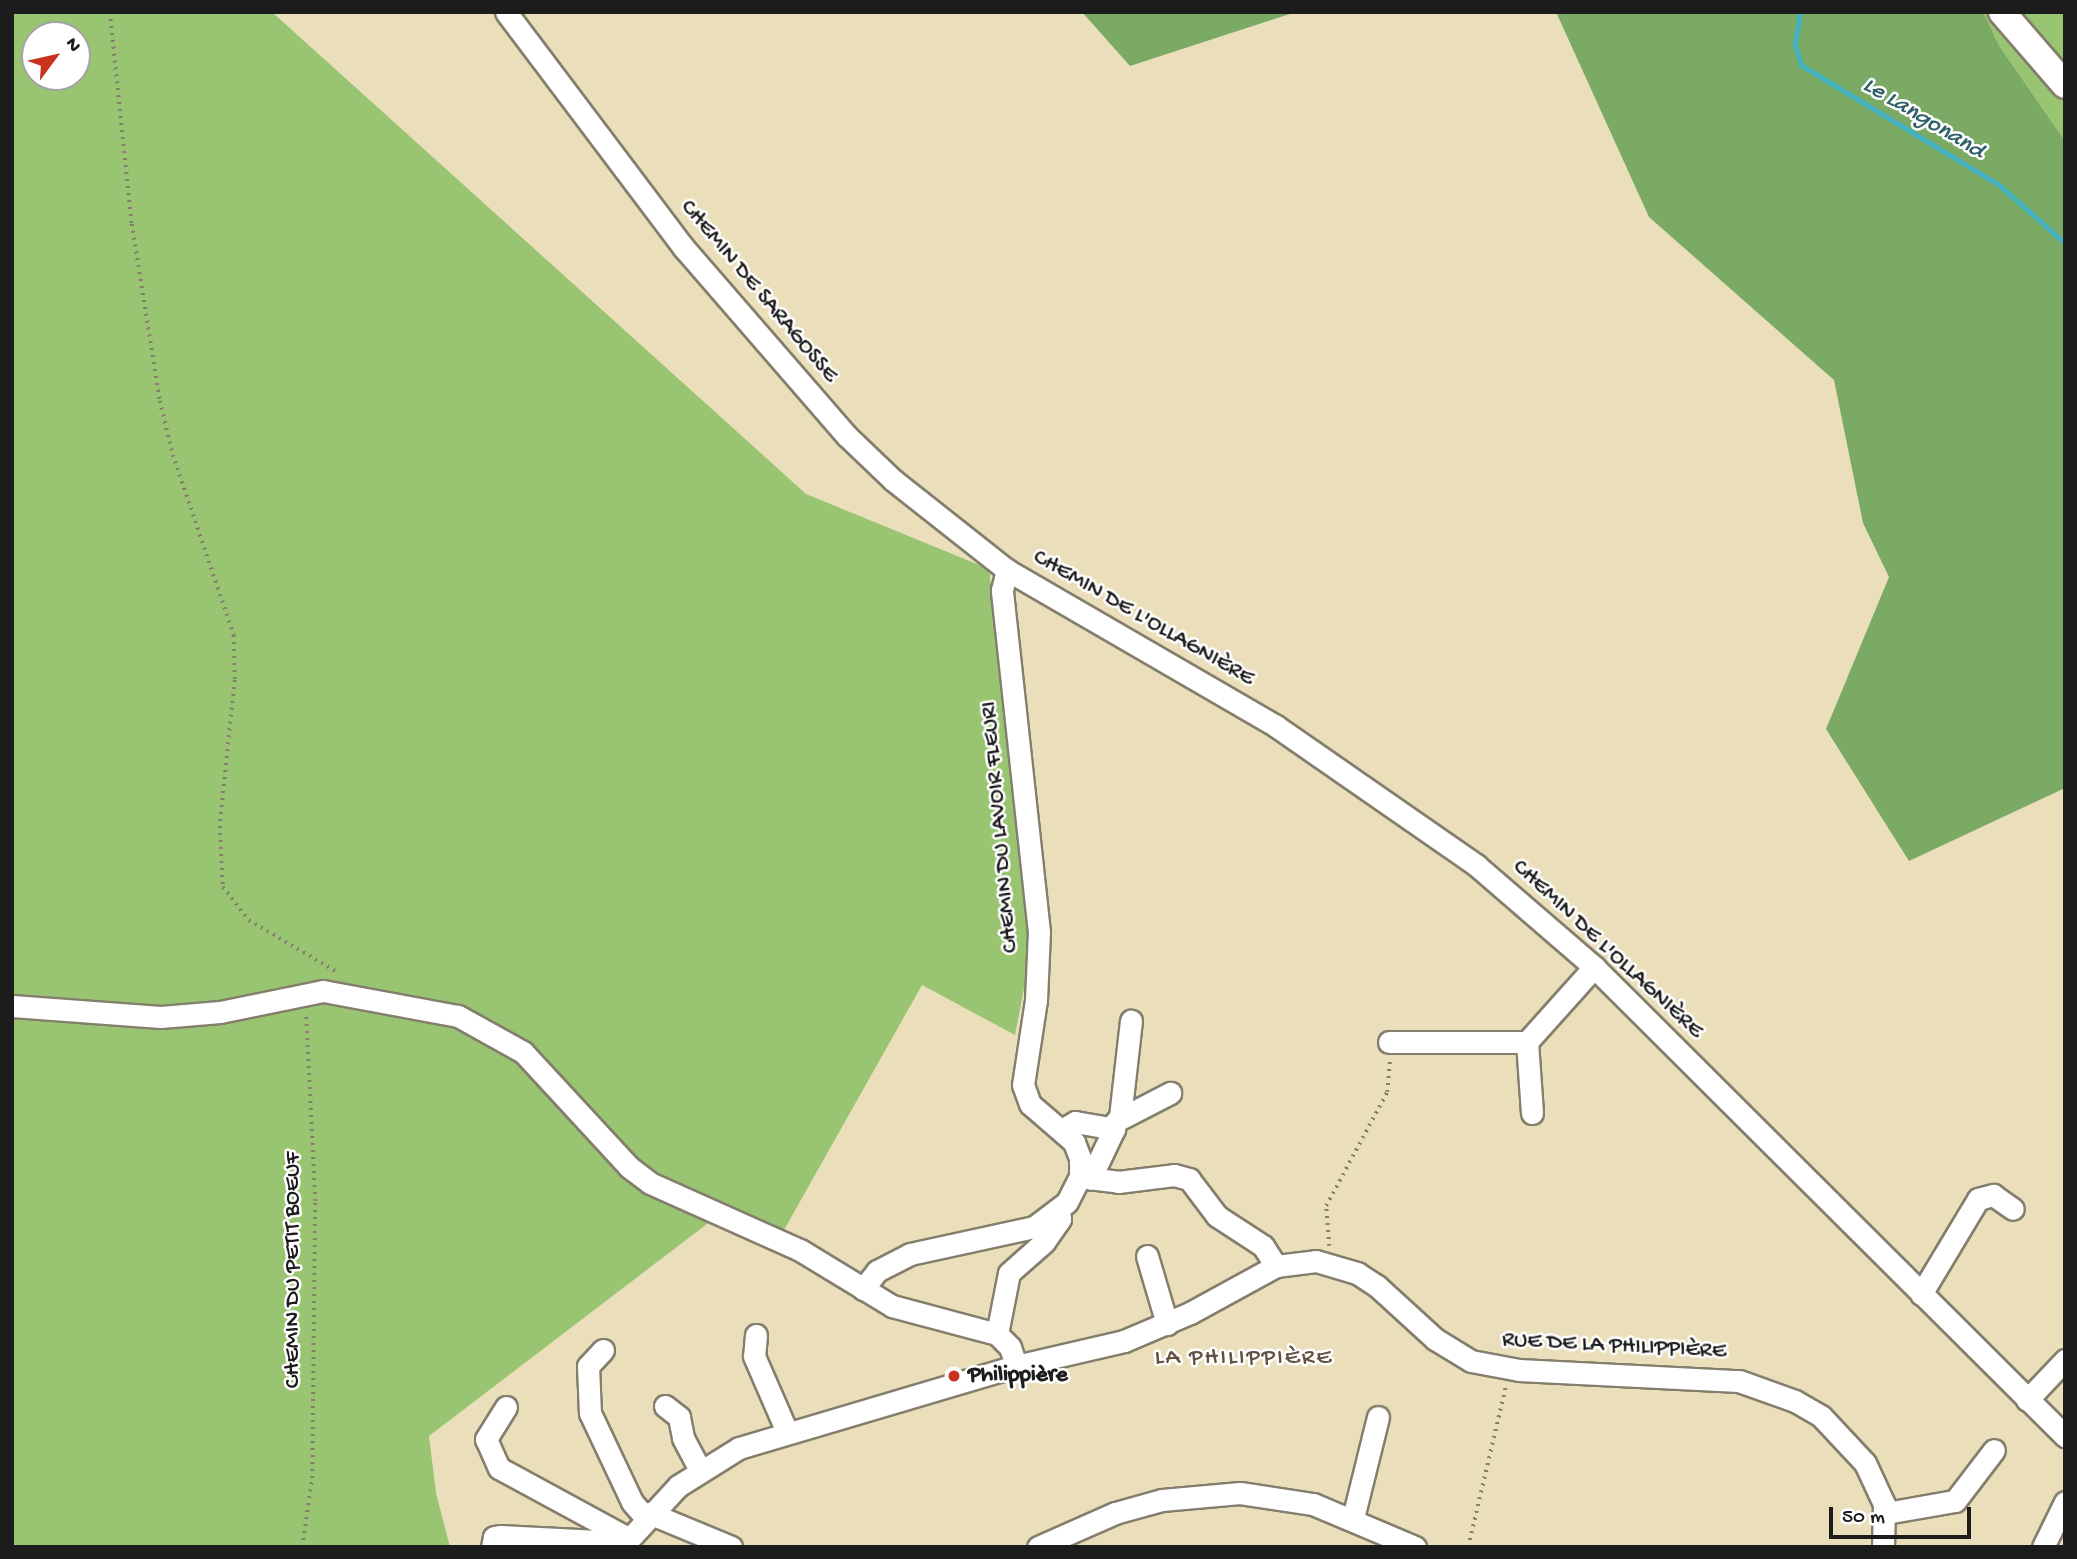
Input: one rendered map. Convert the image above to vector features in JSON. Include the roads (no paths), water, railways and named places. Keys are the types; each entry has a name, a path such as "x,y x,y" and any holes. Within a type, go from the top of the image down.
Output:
{"main road":[{"path":"2002,12 2065,85"}],"street":[{"name":"CHEMIN DE SARAGOSSE","path":"506,12 684,248 839,426 893,480 1007,570"},
{"name":"CHEMIN DE L'OLLAGNIÈRE","path":"1007,570 1276,726 1364,783 1476,865 1594,967 2065,1436"},
{"name":"CHEMIN DU LAVOIR FLEURI","path":"1007,570 1002,590 1039,932 1036,1000 1023,1085 1030,1104 1063,1129 1080,1158 1085,1178"},
{"path":"1532,1113 1527,1042 1594,967"},
{"path":"12,1006 161,1017 220,1012 305,992 350,993 458,1016 493,1031 523,1052 650,1183 800,1251 863,1289 922,1317 997,1334 1010,1347 1016,1366"},
{"path":"863,1289 877,1271 910,1254 1034,1227 1058,1210 1085,1178 1113,1134 1131,1021"},
{"path":"1389,1042 1527,1042"},
{"path":"1063,1129 1075,1122 1115,1124 1170,1093"},
{"path":"637,1528 700,1470 739,1448 1016,1366 1124,1341 1167,1324 1276,1266 1263,1246 1217,1216 1189,1179 1174,1175 1130,1182 1085,1178"},
{"path":"1921,1294 1978,1199 1993,1195 2013,1209"},
{"path":"1031,1250 1044,1242 1060,1219 1058,1210"},
{"path":"1005,1234 1031,1250"},
{"path":"997,1334 1009,1273 1030,1258 1031,1250"},
{"path":"1147,1256 1167,1324"},
{"name":"RUE DE LA PHILIPPIÈRE","path":"1276,1266 1326,1262 1377,1286 1453,1352 1507,1369 1705,1377 1767,1389 1821,1416 1844,1438 1872,1475 1886,1513 1883,1547"},
{"path":"756,1335 754,1356 787,1432"},
{"path":"603,1350 588,1366 590,1413 632,1503 637,1528"},
{"path":"2027,1401 2065,1360"},
{"path":"665,1406 679,1417 683,1438 700,1470"},
{"path":"506,1408 486,1440 499,1468 637,1528 731,1547"},
{"path":"1353,1518 1378,1417"},
{"path":"580,1427 598,1451 625,1511 637,1528"},
{"path":"1886,1513 1955,1501 1994,1450"},
{"path":"1038,1547 1115,1513 1200,1494 1274,1498 1353,1518 1415,1547"},
{"path":"2043,1547 2065,1502"},
{"path":"492,1547 494,1537 500,1536 598,1541 607,1547"}],"waterway":[{"name":"Le Langonand","path":"1800,12 1795,45 1801,65 1999,185 2065,243"}],"place":[{"name":"Philippière","path":"954,1376"}],"district":[{"name":"LA PHILIPPIÈRE","path":"1244,1359"}]}
